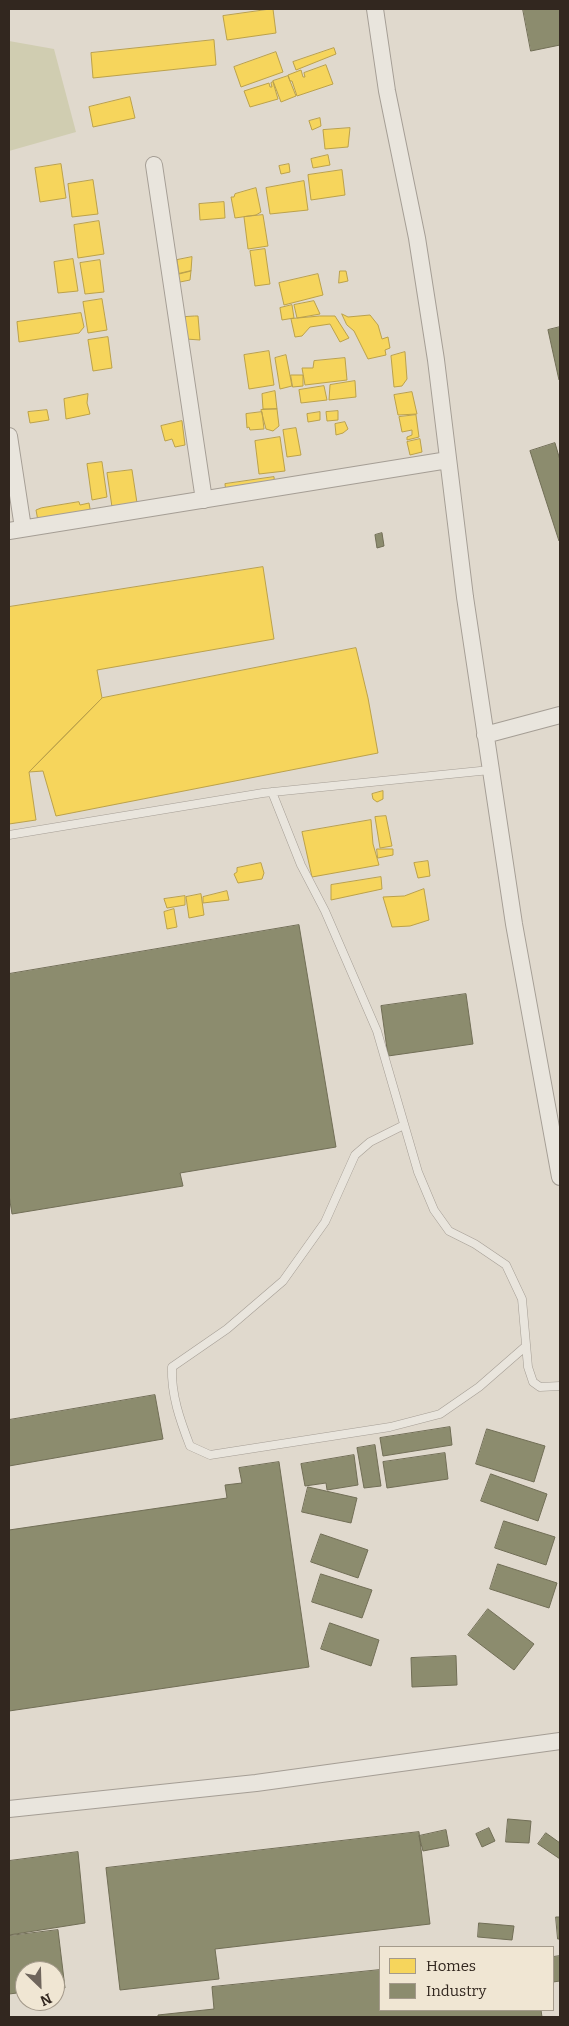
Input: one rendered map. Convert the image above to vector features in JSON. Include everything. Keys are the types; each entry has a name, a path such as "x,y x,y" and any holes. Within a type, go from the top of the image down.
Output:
{"street":[{"path":"375,9 387,91 417,238 436,360 465,597 514,924 560,1177"},
{"path":"154,165 204,500"},
{"path":"9,436 16,529 448,460"},
{"path":"485,735 560,715"},
{"path":"9,1809 256,1783 560,1741"}],"lane":[{"path":"9,835 272,792 490,770"},
{"path":"272,792 301,865 325,911 377,1031 404,1125 424,1187 434,1210 449,1231 475,1244 506,1265 522,1299 528,1367 534,1382 540,1388 560,1386"},
{"path":"404,1125 370,1142 355,1155 325,1222 283,1281 226,1329 172,1367 171,1386 179,1418 190,1446 210,1455 390,1427 440,1414 479,1386 526,1346"}],"shaded area":[{"path":"9,41 54,49 76,132 9,151"}],"building: Homes":[{"path":"273,9 276,33 227,40 223,16"},
{"path":"214,40 216,65 93,78 91,53"},
{"path":"334,48 336,54 296,70 293,62"},
{"path":"276,52 283,72 241,87 234,67"},
{"path":"326,65 333,84 297,96 288,75 301,70 303,77 305,77 304,73"},
{"path":"288,76 296,96 281,102 273,81"},
{"path":"273,82 278,99 250,107 244,91 269,83 270,87 272,87 271,83"},
{"path":"130,97 135,118 93,127 89,107"},
{"path":"320,118 321,126 312,130 309,121"},
{"path":"350,128 348,147 325,149 323,130"},
{"path":"328,155 330,165 313,168 311,159"},
{"path":"61,164 66,198 40,202 35,168"},
{"path":"289,164 290,172 281,174 279,166"},
{"path":"342,170 345,195 311,200 308,175"},
{"path":"93,180 98,214 72,217 68,184"},
{"path":"304,181 308,210 270,214 266,188"},
{"path":"256,188 261,212 256,215 235,218 231,197"},
{"path":"224,202 225,218 200,220 199,204"},
{"path":"263,215 268,246 248,249 244,217"},
{"path":"99,221 104,254 78,258 74,225"},
{"path":"265,249 270,284 255,286 250,251"},
{"path":"192,257 191,271 179,274 177,260"},
{"path":"73,259 78,291 58,293 54,262"},
{"path":"100,260 104,292 85,294 80,263"},
{"path":"191,271 190,280 175,283 178,274"},
{"path":"340,271 346,271 348,281 339,283"},
{"path":"318,274 323,295 284,305 279,283"},
{"path":"102,299 107,330 88,333 83,302"},
{"path":"314,301 320,314 297,318 294,305"},
{"path":"292,305 294,318 282,320 280,308"},
{"path":"81,313 84,327 79,333 19,342 17,322"},
{"path":"342,314 348,317 370,315 378,325 382,339 388,337 390,348 385,350 386,355 368,359 354,331 347,325"},
{"path":"198,316 200,340 186,339 185,317"},
{"path":"335,316 349,338 340,342 330,324 310,327 302,336 295,337 291,319"},
{"path":"108,337 112,368 93,371 88,340"},
{"path":"269,351 274,385 249,389 244,355"},
{"path":"405,352 407,379 402,386 394,387 391,356"},
{"path":"286,355 292,386 280,389 275,358"},
{"path":"345,358 347,380 305,385 302,368 313,368 314,361"},
{"path":"291,375 303,375 303,386 293,387"},
{"path":"355,381 356,397 329,400 330,385"},
{"path":"324,386 327,400 301,403 299,390"},
{"path":"275,391 277,409 263,409 262,394"},
{"path":"412,392 417,414 398,415 394,395"},
{"path":"88,394 87,403 90,414 66,419 64,399"},
{"path":"277,409 279,426 273,431 266,429 261,410"},
{"path":"47,410 49,420 30,423 28,412"},
{"path":"338,411 338,420 327,421 326,412"},
{"path":"262,412 264,429 250,430 249,427 247,428 246,414"},
{"path":"320,412 320,420 308,422 307,414"},
{"path":"416,415 419,437 407,440 407,437 412,435 412,430 402,432 399,417"},
{"path":"182,421 185,445 175,447 172,439 165,441 161,426"},
{"path":"345,422 348,429 336,435 335,424"},
{"path":"296,428 301,455 287,457 283,430"},
{"path":"280,437 285,471 259,474 255,441"},
{"path":"420,439 422,452 410,455 407,442"},
{"path":"102,462 107,497 92,500 87,464"},
{"path":"132,470 137,503 112,507 107,473"},
{"path":"274,477 275,487 226,493 225,484"},
{"path":"79,502 80,505 89,503 91,514 38,521 36,510"},
{"path":"263,567 274,639 97,670 102,698 29,772 36,820 9,824 9,607"},
{"path":"356,648 378,753 56,816 43,771 29,772 102,698"},
{"path":"383,791 383,799 377,802 373,799 372,794"},
{"path":"386,816 392,846 380,848 375,817"},
{"path":"371,820 373,844 379,865 312,877 302,832"},
{"path":"377,849 393,849 393,855 378,858"},
{"path":"428,861 430,876 418,878 414,863"},
{"path":"261,863 264,873 262,879 238,883 234,874 237,872 237,868"},
{"path":"381,877 382,889 331,900 331,885"},
{"path":"424,889 429,920 410,926 392,927 383,897 404,896"},
{"path":"227,891 229,900 203,903 203,897"},
{"path":"201,894 204,915 189,918 186,897"},
{"path":"185,896 185,905 167,908 164,899"},
{"path":"174,909 177,927 167,929 164,912"}],"building: Industry":[{"path":"523,9 560,9 560,45 531,51"},
{"path":"560,327 560,380 559,380 548,330"},
{"path":"555,443 560,460 559,541 530,451"},
{"path":"382,533 384,546 377,548 375,535"},
{"path":"299,925 336,1147 180,1173 183,1186 12,1214 9,1195 9,974"},
{"path":"466,994 473,1044 388,1056 381,1006"},
{"path":"155,1395 163,1439 9,1466 9,1420"},
{"path":"450,1427 452,1445 383,1456 380,1438"},
{"path":"487,1429 545,1446 534,1482 476,1464"},
{"path":"375,1445 381,1486 364,1488 357,1448"},
{"path":"445,1453 448,1479 387,1488 383,1462"},
{"path":"354,1455 358,1485 327,1490 326,1483 305,1486 301,1464"},
{"path":"279,1462 309,1667 9,1711 9,1530 227,1498 225,1485 242,1483 239,1468"},
{"path":"491,1474 547,1494 538,1521 481,1501"},
{"path":"308,1487 357,1498 351,1523 302,1512"},
{"path":"504,1521 555,1537 546,1565 495,1548"},
{"path":"321,1534 368,1550 358,1578 311,1562"},
{"path":"498,1564 557,1583 549,1608 490,1589"},
{"path":"321,1574 372,1590 362,1618 312,1602"},
{"path":"488,1609 534,1644 514,1670 468,1635"},
{"path":"330,1623 379,1640 371,1666 321,1649"},
{"path":"456,1656 457,1685 412,1687 411,1658"},
{"path":"508,1819 531,1821 529,1843 506,1842"},
{"path":"489,1828 495,1841 482,1847 476,1834"},
{"path":"446,1830 449,1846 423,1851 419,1836"},
{"path":"419,1832 430,1924 215,1949 219,1979 120,1990 106,1868"},
{"path":"546,1833 560,1843 560,1859 538,1844"},
{"path":"78,1852 85,1923 9,1935 9,1861"},
{"path":"556,1917 560,1917 560,1939 558,1939"},
{"path":"479,1923 514,1926 512,1940 478,1937"},
{"path":"58,1930 62,1961 15,1961 15,1993 9,1994 9,1936"},
{"path":"560,1956 560,1981 554,1982 554,1957"},
{"path":"379,1970 379,2011 541,2011 542,2017 158,2017 158,2015 214,2009 212,1987"}]}
